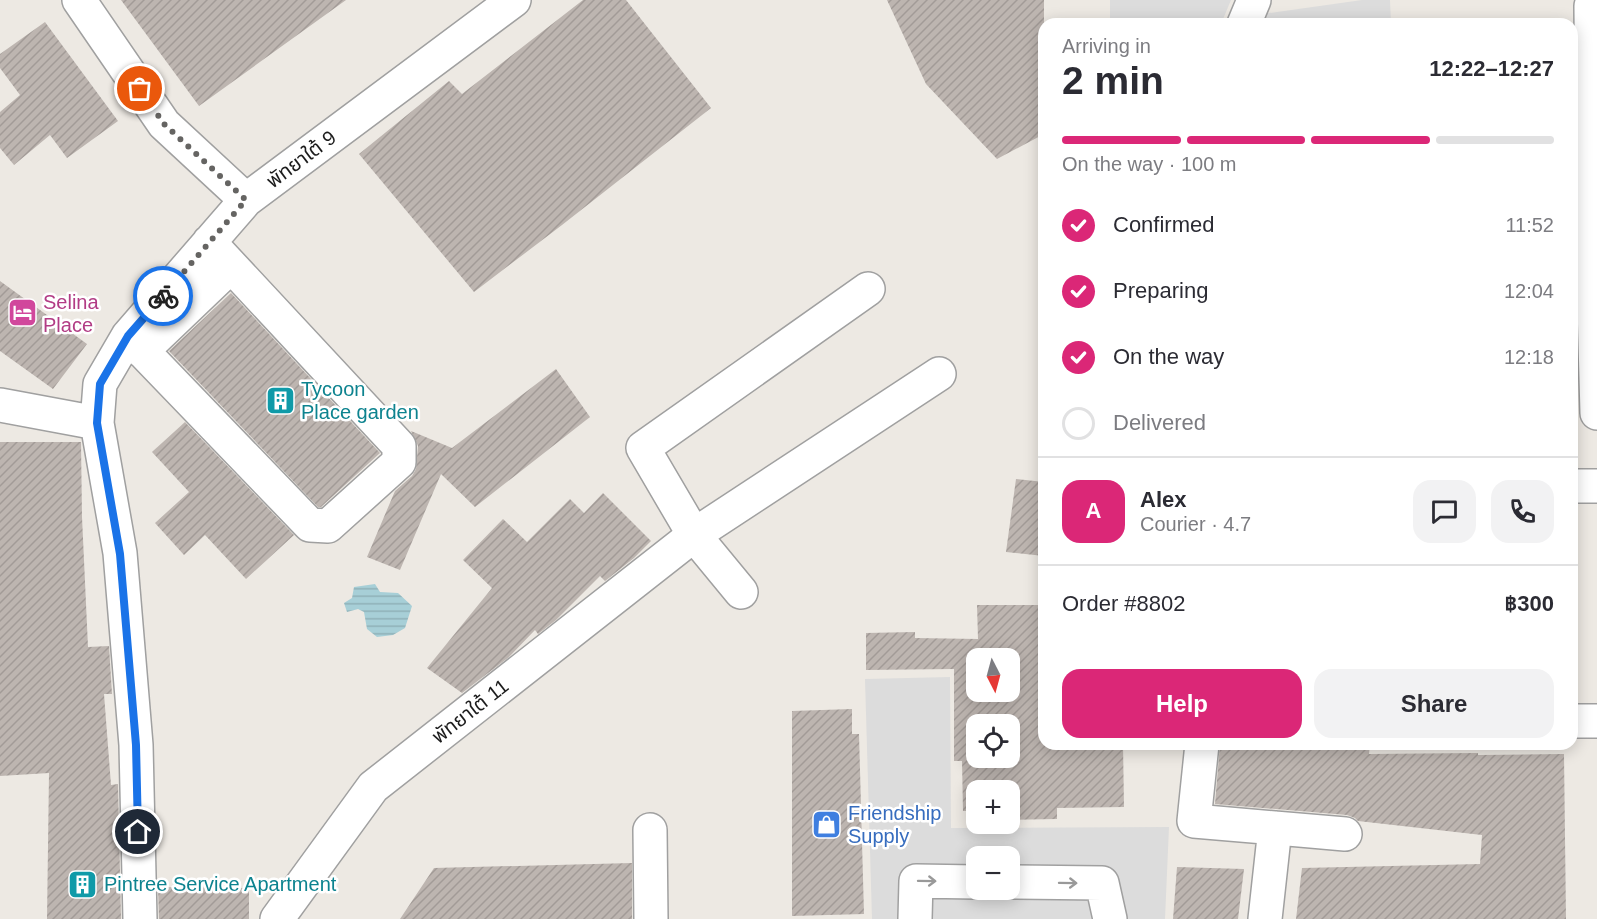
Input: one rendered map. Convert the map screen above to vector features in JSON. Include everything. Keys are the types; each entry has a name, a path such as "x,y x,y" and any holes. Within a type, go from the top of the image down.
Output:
{"street":[{"path":"79,0 164,124 246,200"},
{"name":"พัทยาใต้ 9","path":"140,919 136,745 120,554 97,423 100,384 135,343 209,242 246,200 514,0"},
{"path":"1246,18 1254,0"},
{"path":"1593,0 1583,269 1597,413"},
{"path":"209,242 399,446 399,462 328,526 310,525 135,343 231,266"},
{"path":"741,592 694,535 643,448 868,289"},
{"name":"พัทยาใต้ 11","path":"277,919 373,787 694,535 939,374"},
{"path":"0,405 97,423"},
{"path":"1578,486 1597,486"},
{"path":"1578,721 1597,721"},
{"path":"1201,750 1194,821 1345,834"},
{"path":"1265,919 1275,828"},
{"path":"650,830 651,919"},
{"path":"915,919 916,881 966,882"},
{"path":"1020,882 1102,883 1110,919"}],"shaded area":[{"path":"1110,0 1231,0 1224,18 1110,18"},
{"path":"1362,0 1390,0 1391,18 1261,18 1262,14"},
{"path":"950,677 951,828 966,828 966,834 1020,834 1020,828 1169,827 1165,919 872,919 865,679"}],"water":[{"path":"375,584 380,592 398,593 412,606 405,628 393,635 377,637 367,629 364,612 358,609 347,612 344,603 352,598 354,587"}],"building":[{"path":"121,0 346,0 199,106"},
{"path":"583,0 626,0 711,108 474,292 359,154 449,81 462,94"},
{"path":"887,0 1044,0 1044,18 1038,18 1038,137 997,159 926,84"},
{"path":"45,22 118,121 67,158 50,135 14,165 0,148 0,112 20,95 0,68 0,54"},
{"name":"Selina Place","path":"0,281 87,344 53,389 0,351"},
{"name":"Tycoon Place garden","path":"231,293 380,453 321,507 318,507 169,351"},
{"path":"556,369 590,417 475,507 441,474 400,570 367,557 395,491 412,476 416,469 418,446 411,431 452,448"},
{"path":"185,422 294,535 246,579 205,535 184,555 155,523 189,492 152,452"},
{"path":"0,442 81,442 88,647 109,646 112,694 104,694 111,785 118,784 121,919 47,919 49,773 0,776"},
{"path":"1016,479 1038,481 1038,555 1006,552"},
{"path":"603,493 651,541 634,558 605,581 600,576 556,620 538,634 535,630 509,657 462,693 427,668 492,588 463,560 503,519 527,542 570,499 584,513"},
{"path":"977,605 1038,605 1038,750 1123,750 1124,807 1057,808 1057,819 1020,820 1020,780 966,780 966,811 963,811 962,761 954,761 954,669 866,670 866,633 915,632 915,638 978,639"},
{"name":"Friendship Supply","path":"852,709 852,734 859,734 864,914 792,916 792,711"},
{"path":"1220,750 1369,750 1369,754 1564,754 1566,919 1296,919 1302,868 1480,864 1482,835 1358,821 1347,815 1215,804"},
{"path":"632,863 632,919 400,919 434,868"},
{"path":"1177,867 1244,869 1238,919 1173,919"},
{"path":"158,887 249,888 249,919 159,919"}],"way so far":[{"path":"140,89 164,124 246,200 163,296"}],"place":[{"name":"Selina Place","path":"22,313"},
{"name":"Tycoon Place garden","path":"280,401"},
{"name":"Friendship Supply","path":"827,824"},
{"name":"Pintree Service Apartment","path":"83,884"}],"route":[{"path":"138,832 136,745 120,554 97,423 100,384 128,336 163,296"}]}
